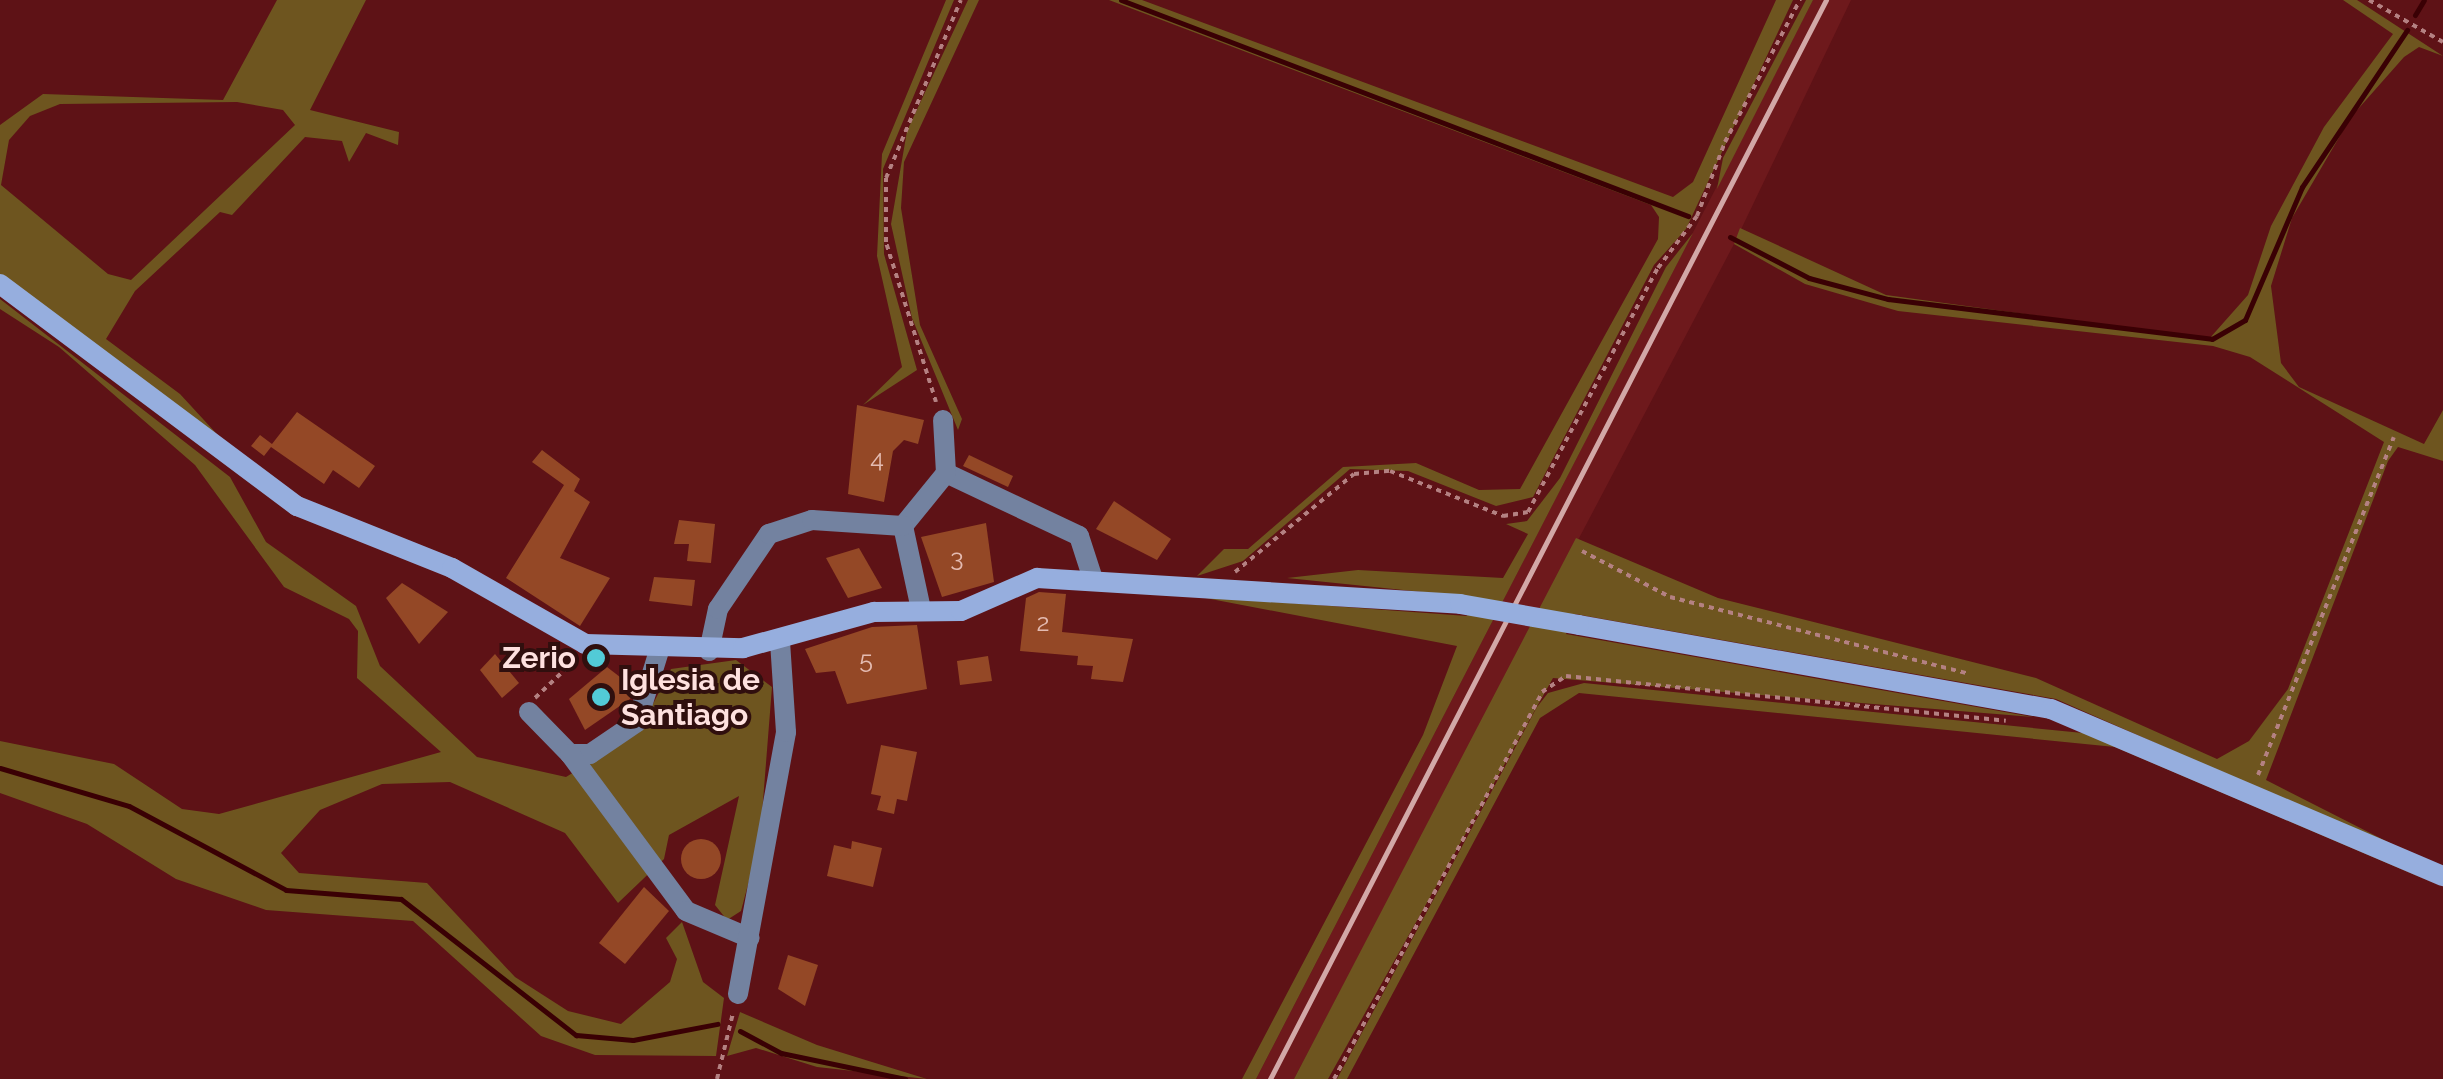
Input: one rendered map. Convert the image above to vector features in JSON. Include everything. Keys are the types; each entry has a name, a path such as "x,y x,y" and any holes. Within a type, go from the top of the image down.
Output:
{"street":[{"path":"0,284 297,506 452,568 585,644 709,650 780,641 874,612 961,611 1038,578 1221,584 1460,604 2051,710 2443,876"},
{"path":"903,526 946,473 944,420"},
{"path":"946,473 1079,536 1093,579"},
{"path":"709,650 718,609 769,534 812,520 903,526"},
{"path":"903,526 921,609"},
{"path":"738,994 786,732 780,641"},
{"path":"570,754 590,754 636,722 659,650"},
{"path":"529,712 570,754 686,912 750,938"}],"path":[{"path":"944,420 886,242 886,178 961,0"},
{"path":"1221,584 1354,474 1390,471 1502,516 1528,512 1658,268 1697,216 1724,142 1800,0"},
{"path":"2369,0 2443,42"},
{"path":"2250,794 2394,438"},
{"path":"1582,551 1670,596 1983,677"},
{"path":"529,712 585,644"},
{"path":"1334,1079 1525,720 1542,692 1566,676 2014,722"},
{"path":"717,1079 738,994"}],"shaded area":[{"path":"277,0 366,0 310,110 399,132 398,145 366,133 349,162 342,141 305,137 232,215 220,212 135,291 106,339 180,394 238,457 0,276 0,125 43,94 223,100","holes":["237,102 283,110 295,125 131,280 108,274 1,185 9,140 30,116 60,104"]},
{"path":"946,0 954,0 883,169 884,254 917,370 863,405 902,367 877,256 882,154"},
{"path":"968,0 979,0 904,162 901,208 920,325 962,419 958,430 912,318 891,224 907,131"},
{"path":"1109,0 1142,0 1673,197 1693,182 1776,0 1793,0 1686,229 1654,265 1533,497 1496,506 1408,471 1350,469 1243,561 1197,576 1224,549 1248,549 1343,467 1416,463 1479,490 1520,489 1658,239 1659,217 1651,205"},
{"path":"1806,0 1813,0 1717,189 1723,158"},
{"path":"1813,0 1851,0 1734,244 1294,1079 1256,1079"},
{"path":"2343,0 2357,0 2443,56 2419,47 2404,57 2351,117 2292,218 2271,286 2281,363 2299,387 2424,444 2443,410 2443,461 2398,447 2388,461 2266,780 2443,870 2056,699 1575,614 1566,634 2033,717 1553,678 1328,1079 1294,1079 1576,538 1718,598 2036,678 2217,759 2249,741 2288,689 2384,442 2250,357 2213,346 1898,311 1805,284 1734,244 1740,228 1886,295 2209,339 2248,295 2271,226 2324,127 2393,34"},
{"path":"1693,233 1256,1079 1242,1079 1423,735 1457,646 1195,596 1467,616 1471,597 1287,578 1358,570 1503,578 1528,534 1506,524 1527,521 1560,478 1666,267"},
{"path":"0,299 230,477 266,542 356,606 380,666 477,757 566,777 638,733 671,669 736,660 772,687 760,839 741,911 727,920 715,905 739,796 669,835 664,859 618,903 565,833 450,782 382,784 320,810 281,853 299,873 427,883 515,977 568,1011 621,1024 670,982 677,959 666,938 682,922 703,982 724,998 716,1056 595,1055 541,1036 413,921 266,910 176,879 87,824 0,793 0,741 114,764 182,809 219,814 441,752 357,678 358,631 349,619 284,587 195,465 59,347 0,309"},
{"path":"1584,683 2093,734 2443,887 2115,747 1579,693 1540,718 1347,1079 1337,1079 1537,707 1548,693"},
{"path":"740,1012 817,1045 927,1079 817,1067 756,1048 727,1056"}],"building":[{"path":"857,405 924,420 918,444 904,440 893,451 884,502 848,494"},
{"path":"297,412 375,466 359,488 333,470 324,484 271,447 264,456 251,446 260,435 272,444"},
{"path":"542,450 580,479 574,491 590,502 560,558 610,578 580,626 506,578 564,485 532,462"},
{"path":"969,455 1013,476 1008,487 963,466"},
{"path":"1114,501 1171,539 1157,560 1096,529"},
{"path":"679,520 715,524 711,563 687,561 689,544 674,544"},
{"path":"986,523 994,582 942,597 921,537"},
{"path":"859,548 882,588 848,598 826,558"},
{"path":"654,577 695,580 692,606 649,601"},
{"path":"402,583 448,612 419,644 386,598"},
{"path":"1039,592 1066,594 1062,632 1133,639 1123,682 1091,679 1093,666 1077,665 1078,656 1020,651 1026,598"},
{"path":"917,625 927,689 847,704 835,671 816,673 805,649 872,627"},
{"path":"495,654 519,683 502,698 480,670"},
{"path":"988,656 992,681 960,685 957,661"},
{"name":"Iglesia de Santiago","path":"607,667 633,687 630,699 585,730 569,699"},
{"path":"881,745 917,752 907,801 897,799 894,814 877,810 881,796 871,794"},
{"path":"701,839 715,845 721,859 715,873 701,879 687,873 681,859 687,845"},
{"path":"852,841 882,848 873,887 827,876 834,845 851,849"},
{"path":"644,887 669,911 625,964 599,943"},
{"path":"788,955 818,965 805,1006 778,989"}],"waterway":[{"path":"1121,0 1688,216"},
{"path":"2415,15 2424,0"},
{"path":"1730,237 1809,278 1888,299 2212,339 2245,320 2302,187 2407,30"},
{"name":"Zerio","path":"0,768 129,806 286,890 401,899 576,1035 633,1040 717,1024"},
{"name":"Zerio","path":"740,1031 781,1053 905,1079"}],"railway":[{"path":"1270,1079 1826,0"}],"place":[{"name":"Zerio","path":"596,658"},
{"name":"Iglesia de Santiago","path":"601,697"}]}
